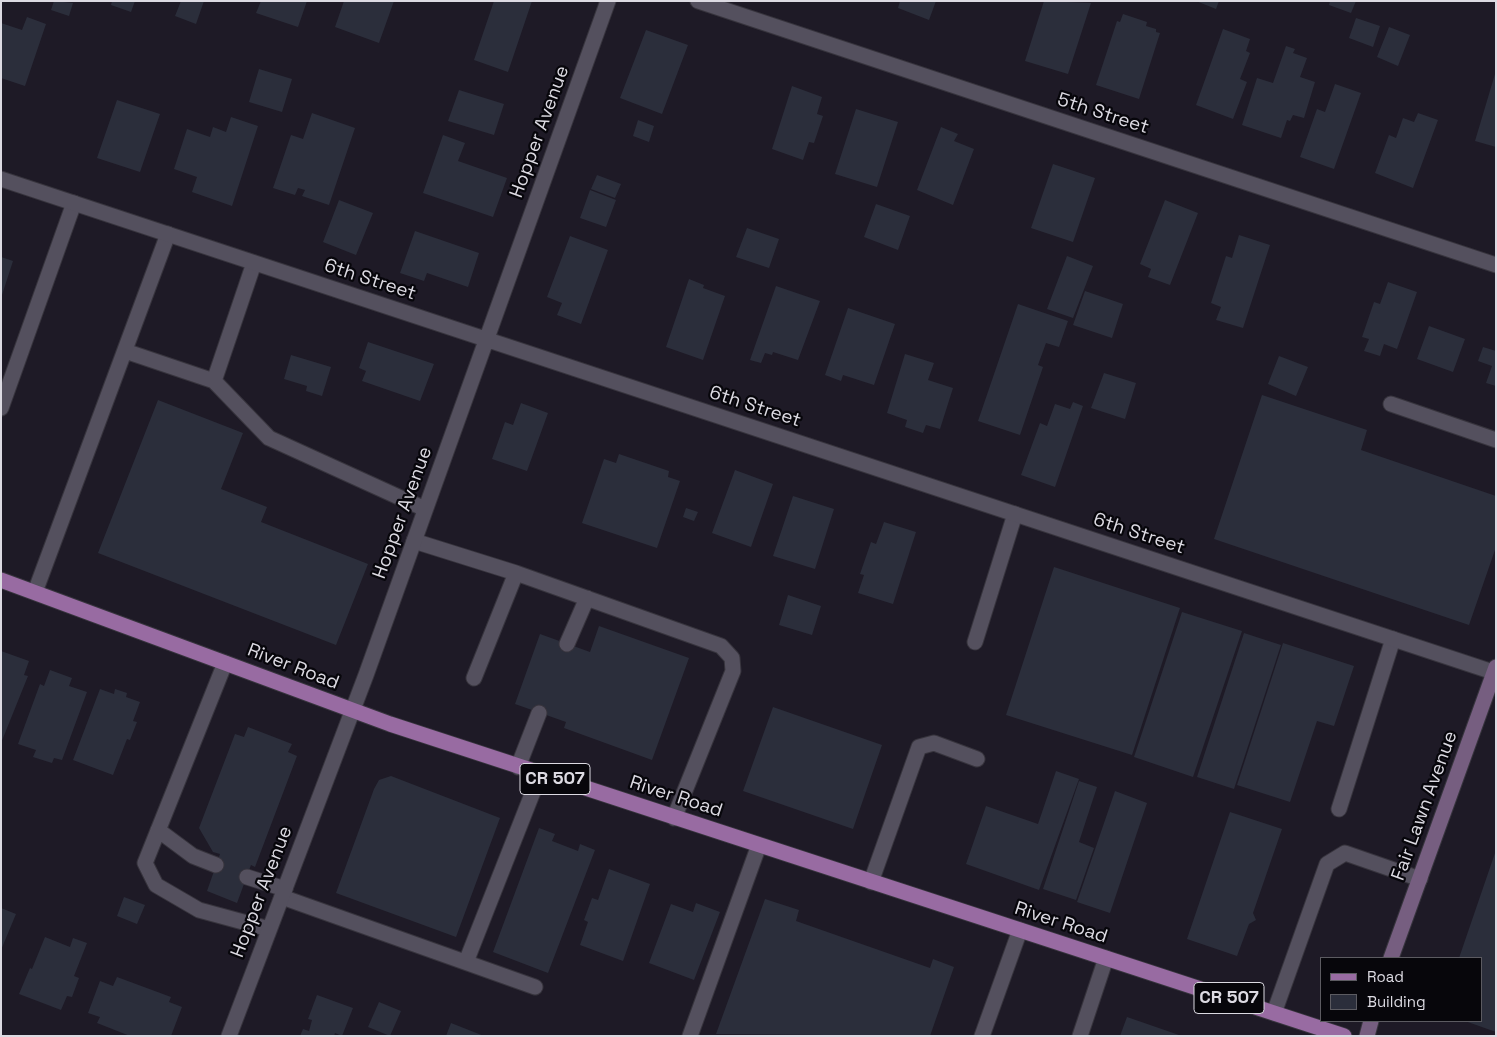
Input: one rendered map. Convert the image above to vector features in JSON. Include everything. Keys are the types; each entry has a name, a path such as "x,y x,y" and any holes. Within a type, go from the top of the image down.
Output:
{"main road":[{"name":"River Road","path":"1,580 352,711 518,767 1344,1036"},
{"name":"Fair Lawn Avenue","path":"1391,957 1495,671"},
{"path":"1368,1036 1371,1022"}],"street":[{"name":"Hopper Avenue","path":"229,1036 352,711 608,1"},
{"name":"5th Street","path":"698,1 1496,265"},
{"name":"6th Street","path":"1,179 1393,639 1495,671"},
{"path":"3,398 74,203"},
{"path":"35,592 168,234"},
{"path":"214,380 254,263"},
{"path":"125,351 214,380 269,438 425,509"},
{"path":"1391,404 1496,440"},
{"path":"975,642 1016,514"},
{"path":"414,541 516,573 721,646 732,658 733,671 674,818"},
{"path":"474,678 516,573"},
{"path":"567,644 587,598"},
{"path":"1339,809 1393,639"},
{"path":"225,663 145,863 156,885 199,910 269,929"},
{"path":"518,767 539,713"},
{"path":"871,882 919,747 934,743 977,759"},
{"path":"466,962 540,774"},
{"path":"158,830 193,856 216,865"},
{"path":"690,1036 759,845"},
{"path":"1274,1013 1327,864 1345,853 1420,879"},
{"path":"247,877 283,893 535,987"},
{"path":"982,1036 1020,930"},
{"path":"1080,1036 1106,958"}],"building":[{"path":"54,1 73,3 69,16 51,10"},
{"path":"112,1 135,1 131,12 111,5"},
{"path":"181,1 204,1 196,24 175,16"},
{"path":"261,1 307,1 298,27 256,13"},
{"path":"344,1 394,1 379,43 335,27"},
{"path":"494,1 532,1 508,72 474,60"},
{"path":"900,1 936,1 929,20 898,8"},
{"path":"1044,1 1091,3 1068,74 1025,61"},
{"path":"1196,1 1219,1 1216,9"},
{"path":"1330,1 1356,1 1351,13 1329,5"},
{"path":"1123,14 1147,22 1146,26 1156,29 1156,32 1160,33 1139,99 1096,85 1117,21 1120,22"},
{"path":"27,17 46,24 25,86 1,78 1,23 22,30"},
{"path":"1356,18 1380,26 1373,47 1349,38"},
{"path":"1389,27 1410,35 1398,66 1377,57"},
{"path":"1223,29 1250,39 1246,51 1250,53 1240,79 1247,82 1233,119 1196,105"},
{"path":"646,30 688,45 662,114 620,98"},
{"path":"1286,46 1295,49 1293,53 1307,58 1300,77 1315,82 1304,118 1293,115 1290,121 1287,120 1281,138 1242,125 1257,78 1273,83"},
{"path":"259,69 292,79 282,112 249,102"},
{"path":"1496,74 1496,147 1475,141"},
{"path":"1335,84 1361,93 1334,169 1300,157 1317,109 1325,112"},
{"path":"792,86 822,97 817,114 823,116 814,143 809,142 803,160 772,149"},
{"path":"459,90 504,104 494,135 448,121"},
{"path":"117,100 160,114 140,172 97,158"},
{"path":"856,109 898,122 877,187 835,174"},
{"path":"312,113 355,128 329,205 302,196 305,190 298,188 295,195 273,188 291,135 303,139"},
{"path":"1418,113 1438,120 1413,188 1375,173 1389,135 1396,138 1403,118 1414,122"},
{"path":"231,117 258,126 232,206 192,192 197,177 174,169 187,129 210,137 213,127 226,132"},
{"path":"638,120 654,126 649,142 633,136"},
{"path":"941,127 958,134 954,141 974,149 953,205 917,190"},
{"path":"443,135 465,143 458,161 507,178 493,217 423,193"},
{"path":"1053,164 1095,178 1073,242 1031,228"},
{"path":"597,175 621,184 615,198 591,189"},
{"path":"590,190 616,200 606,227 580,218"},
{"path":"339,200 373,213 356,255 323,242"},
{"path":"1165,200 1198,213 1170,285 1148,277 1151,269 1140,264"},
{"path":"876,204 910,216 898,250 864,237"},
{"path":"747,228 779,239 769,268 736,257"},
{"path":"415,231 479,253 468,287 427,273 424,281 400,273"},
{"path":"1239,235 1270,245 1243,328 1216,320 1221,307 1211,303 1226,256 1232,258"},
{"path":"570,236 608,250 581,324 557,315 562,303 547,297"},
{"path":"1067,256 1093,266 1073,318 1047,309"},
{"path":"1,257 13,261 2,295 1,295"},
{"path":"689,279 704,285 703,288 725,296 703,360 666,347"},
{"path":"1388,282 1417,292 1397,349 1384,344 1380,356 1364,351 1369,339 1362,337 1374,302 1380,304"},
{"path":"776,286 820,301 798,360 773,352 772,355 765,353 761,363 750,360"},
{"path":"1085,291 1123,304 1112,338 1073,325"},
{"path":"1018,304 1068,321 1059,347 1046,343 1038,365 1043,367 1020,435 978,421"},
{"path":"848,308 895,324 874,385 843,375 841,381 825,375"},
{"path":"1429,326 1465,339 1453,372 1417,359"},
{"path":"368,342 434,364 420,401 362,381 366,371 359,368"},
{"path":"1483,347 1496,351 1496,386 1486,383 1492,366 1478,361"},
{"path":"905,354 934,363 928,380 953,388 940,429 926,425 923,433 905,427 907,420 887,413"},
{"path":"291,355 331,367 322,396 306,391 307,386 284,379"},
{"path":"1279,356 1308,367 1296,396 1268,384"},
{"path":"1104,373 1136,383 1125,419 1091,408"},
{"path":"1262,395 1367,430 1361,450 1496,496 1496,547 1469,625 1214,539"},
{"path":"158,400 243,433 221,489 267,507 261,522 368,564 336,645 98,553"},
{"path":"1073,402 1083,406 1055,487 1021,475 1040,423 1047,426 1055,404 1070,409"},
{"path":"521,403 548,413 527,471 492,459 505,422 513,425"},
{"path":"619,454 669,471 668,477 680,481 657,548 582,523 604,459 616,463"},
{"path":"735,470 773,484 751,547 712,533"},
{"path":"793,496 834,509 815,569 773,556"},
{"path":"686,508 698,512 694,521 683,517"},
{"path":"884,522 916,532 893,604 858,593 864,575 860,574 871,542 876,544"},
{"path":"1054,567 1180,608 1132,755 1006,715"},
{"path":"788,595 821,606 812,635 779,625"},
{"path":"1182,612 1242,631 1193,777 1134,757"},
{"path":"599,626 689,658 652,760 564,728 566,722 515,704 540,634 590,652"},
{"path":"1244,633 1281,645 1234,789 1197,777"},
{"path":"1283,643 1354,666 1334,726 1317,721 1290,802 1237,785"},
{"path":"1,651 29,661 24,675 28,676 1,743"},
{"path":"50,670 72,678 69,686 87,692 62,760 54,758 52,763 33,757 36,750 18,744 40,684 44,686"},
{"path":"100,689 114,694 115,689 127,693 126,697 140,702 133,721 137,722 130,740 127,739 113,775 73,760"},
{"path":"773,707 882,745 853,829 743,791"},
{"path":"248,727 292,744 288,752 297,756 255,867 251,865 237,903 207,891 220,854 213,852 199,828 235,734 244,737"},
{"path":"1056,771 1079,779 1039,890 966,864 986,806 1038,824"},
{"path":"391,776 500,818 456,937 336,893 374,789 379,780"},
{"path":"1079,781 1097,787 1079,842 1094,848 1076,900 1043,889"},
{"path":"1115,791 1147,803 1110,913 1077,902"},
{"path":"1230,812 1282,829 1253,913 1256,920 1249,924 1237,956 1187,939"},
{"path":"539,828 555,834 552,841 578,851 580,844 595,850 548,973 493,952"},
{"path":"1496,853 1496,1032 1468,1022 1482,1022 1482,957 1459,957"},
{"path":"609,869 650,884 623,961 580,945 588,922 584,920 592,898 598,900"},
{"path":"124,897 145,905 137,924 117,916"},
{"path":"765,899 799,910 796,921 930,968 933,959 954,967 930,1036 716,1034"},
{"path":"696,903 720,912 694,980 649,963 671,904 693,912"},
{"path":"1,908 16,914 1,950"},
{"path":"45,937 70,947 73,938 87,943 74,976 79,978 72,997 67,996 61,1010 19,994"},
{"path":"117,977 171,997 169,1002 182,1007 171,1036 130,1036 97,1023 100,1017 88,1013 100,981 113,986"},
{"path":"317,995 353,1008 342,1036 335,1033 334,1036 300,1036 303,1029 309,1031 312,1020 308,1019"},
{"path":"379,1002 401,1011 390,1036 368,1027"},
{"path":"1127,1017 1179,1035 1179,1036 1120,1036"},
{"path":"451,1023 484,1036 446,1036"}]}
